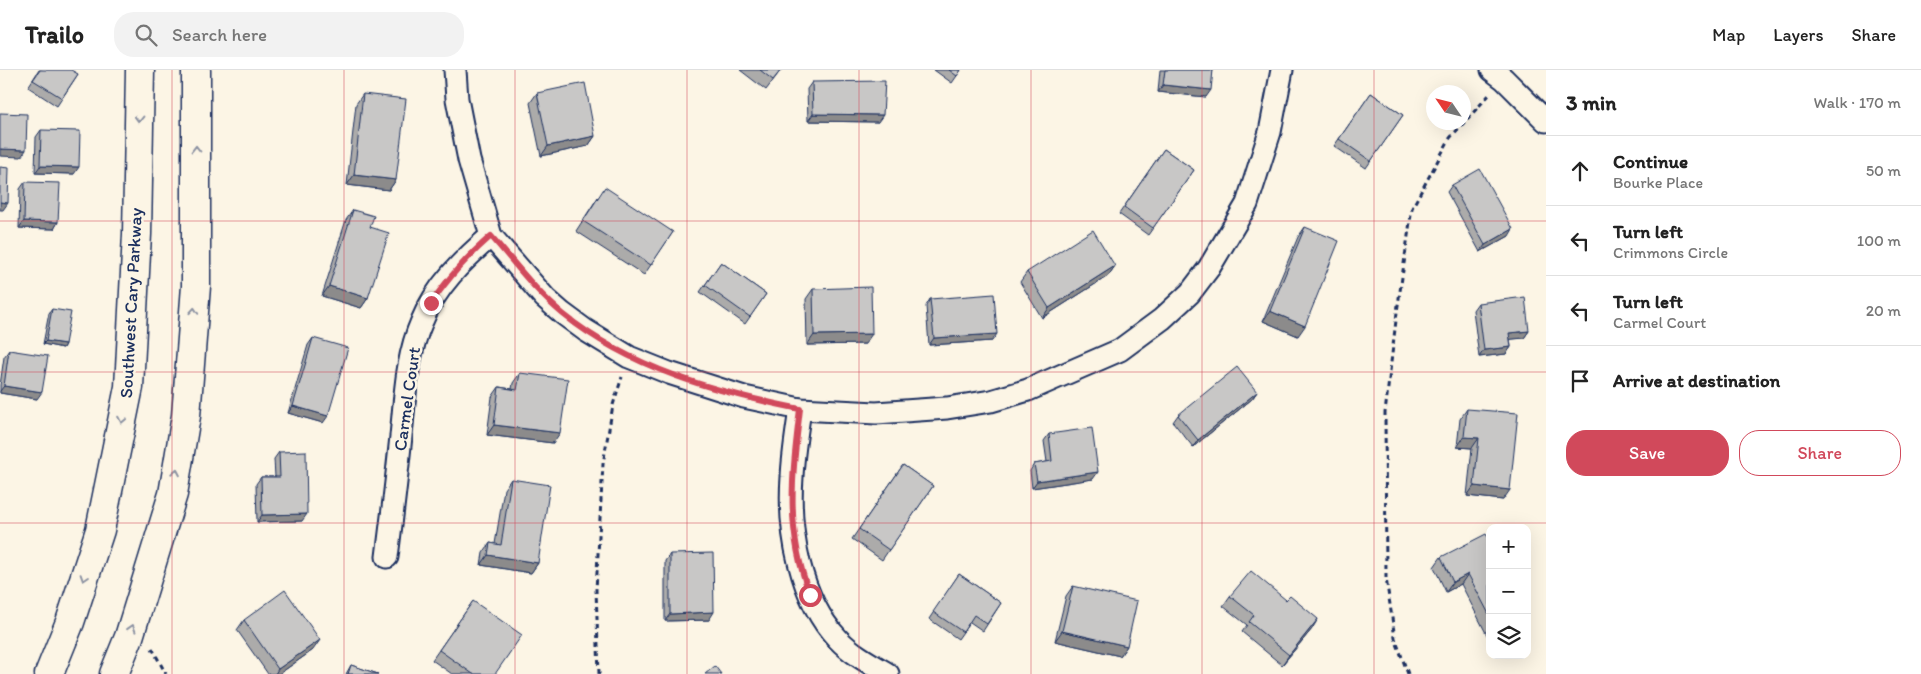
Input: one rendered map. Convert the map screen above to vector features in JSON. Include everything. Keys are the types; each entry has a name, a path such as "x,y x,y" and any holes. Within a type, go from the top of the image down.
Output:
{"main road":[{"name":"Southwest Cary Parkway","path":"49,674 70,622 100,530 129,388 136,234 140,70"},
{"path":"114,674 129,637 172,494 186,416 196,286 196,70"}],"street":[{"path":"455,70 456,99 469,160 491,236 545,298 562,313 585,330 629,357 669,373 744,397 800,409 885,413 947,408 991,401 1028,390 1120,350 1162,319 1190,293 1210,268 1247,204 1270,132 1282,70"},
{"path":"1498,74 1546,122"},
{"name":"Carmel Court","path":"386,557 406,384 412,352 422,321 431,303 452,274 470,254 491,236"},
{"path":"800,409 792,478 792,503 795,541 801,571 810,595 827,624 838,638 853,652 888,674"}],"path":[{"path":"1408,674 1395,638 1386,578 1385,414 1412,208 1450,138 1498,74"},
{"path":"599,674 596,590 603,464 613,405 629,357"},
{"path":"151,644 166,674"}],"building":[{"path":"40,70 71,70 78,74 62,98 33,80"},
{"path":"760,70 781,70 773,80"},
{"path":"949,70 961,70 957,76"},
{"path":"1165,70 1213,70 1211,90 1163,85"},
{"path":"885,81 883,115 813,114 812,82"},
{"path":"585,83 595,136 548,146 537,93"},
{"path":"1371,93 1403,115 1371,161 1339,139"},
{"path":"363,94 406,99 396,180 354,175"},
{"path":"0,113 27,114 26,150 0,149"},
{"path":"41,130 80,131 79,167 40,166"},
{"path":"1164,149 1194,170 1153,228 1124,207"},
{"path":"0,167 9,168 8,203 0,202"},
{"path":"1480,169 1513,229 1485,245 1452,185"},
{"path":"25,182 60,183 58,222 24,221"},
{"path":"605,187 673,232 651,265 583,221"},
{"path":"353,210 374,216 370,227 389,233 368,298 329,286"},
{"path":"1305,227 1339,241 1305,326 1270,311"},
{"path":"1093,230 1115,266 1049,308 1027,272"},
{"path":"721,262 766,294 750,317 705,285"},
{"path":"871,287 872,334 814,335 813,289"},
{"path":"994,294 997,334 934,338 930,299"},
{"path":"1525,297 1529,331 1509,333 1511,347 1484,350 1478,303"},
{"path":"52,309 71,312 65,344 46,341"},
{"path":"313,338 348,348 328,416 293,406"},
{"path":"9,350 48,356 42,392 4,386"},
{"path":"1237,367 1257,392 1198,440 1178,415"},
{"path":"520,373 568,379 560,433 494,425 499,387 517,390"},
{"path":"1467,409 1518,413 1510,490 1474,486 1479,438 1464,437"},
{"path":"1092,428 1098,472 1037,481 1034,464 1052,461 1049,434"},
{"path":"306,451 307,514 262,515 261,477 280,477 279,452"},
{"path":"903,465 933,486 889,550 859,529"},
{"path":"511,479 550,485 538,563 488,555 490,543 501,545"},
{"path":"1486,534 1486,608 1468,574 1453,582 1441,557"},
{"path":"713,553 714,612 670,614 670,554"},
{"path":"1251,571 1286,600 1290,596 1318,619 1289,655 1249,622 1254,615 1230,596"},
{"path":"959,574 1001,603 987,624 974,615 963,632 933,612"},
{"path":"1073,586 1137,601 1127,646 1062,631"},
{"path":"285,590 320,640 278,669 244,620"},
{"path":"473,601 522,635 495,674 473,674 439,650"},
{"path":"351,665 378,674 348,674"},
{"path":"715,666 721,674 705,674"}],"route":[{"path":"431,303 452,274 470,254 491,236 545,298 562,313 585,330 629,357 669,373 744,397 800,409 792,478 792,503 795,541 801,571 810,595"}]}
